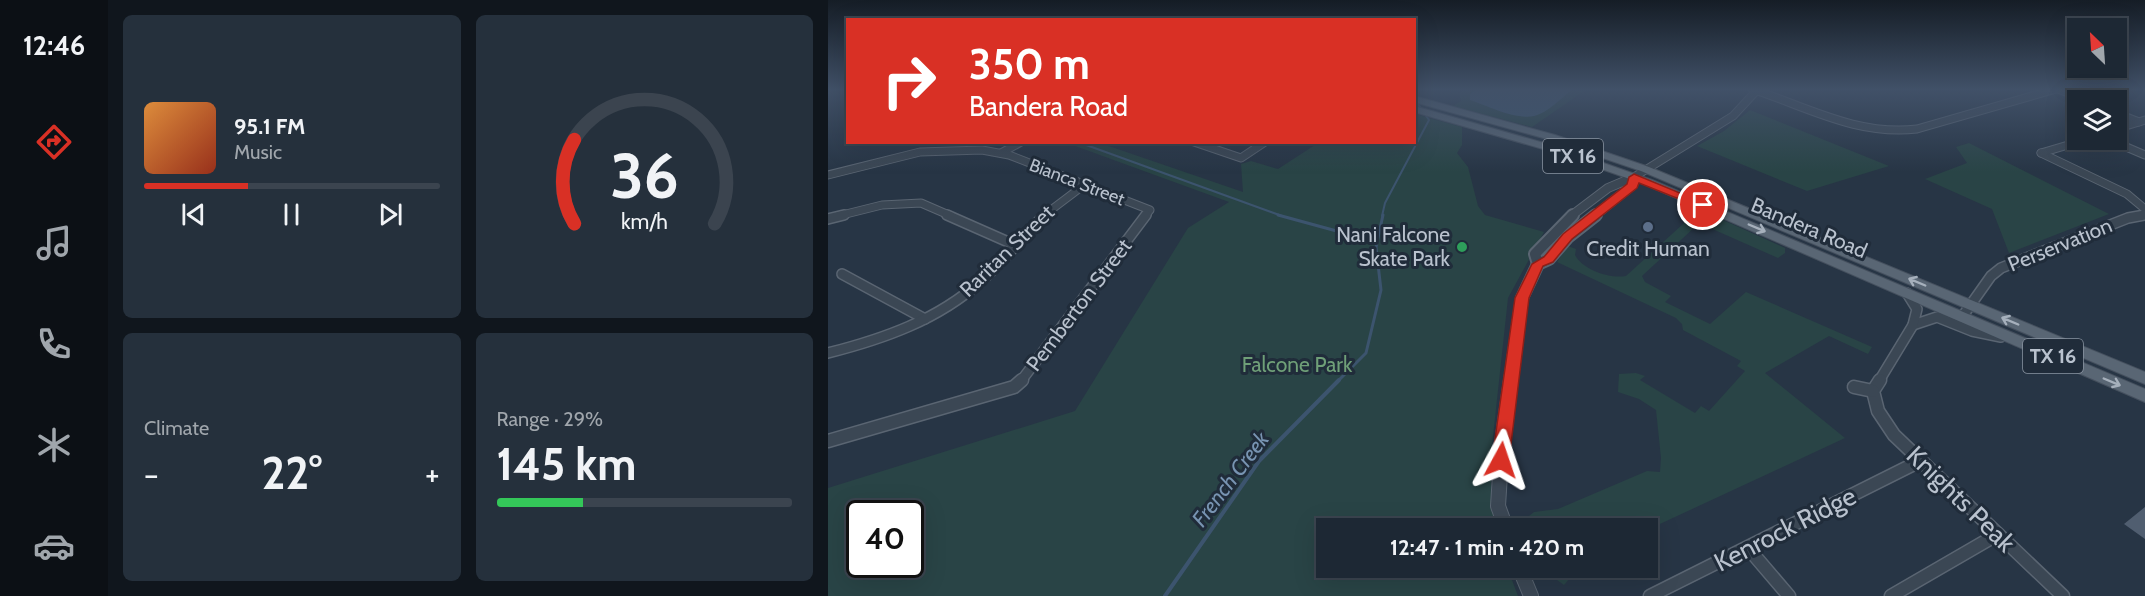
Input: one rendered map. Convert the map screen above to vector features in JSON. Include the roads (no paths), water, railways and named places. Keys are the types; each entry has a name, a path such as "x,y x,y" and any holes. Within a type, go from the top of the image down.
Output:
{"main road":[{"name":"Bandera Road","path":"1457,117 1634,177 1907,293 1966,311 2018,341 2145,396"},
{"name":"Bandera Road","path":"1466,117 1551,137 1645,169 1966,311 2145,378"}],"street":[{"path":"1502,518 1498,506 1502,443 1522,298 1538,264 1535,254 1553,231 1618,180 1634,177 1732,117"},
{"path":"1830,117 1855,126 1895,131 1917,129 1960,117"},
{"path":"2127,126 2142,121"},
{"path":"1001,153 1017,144"},
{"path":"1200,144 1241,158 1262,144"},
{"path":"2067,145 2041,153 2145,202"},
{"path":"2127,147 2145,155"},
{"name":"Bianca Street","path":"828,175 934,150 971,149 1001,153 1150,210"},
{"path":"1538,264 1549,260 1568,237 1633,185 1634,177"},
{"name":"Raritan Street","path":"828,353 883,337 924,319 970,290 1052,206 1084,185"},
{"path":"2127,194 2145,209"},
{"path":"828,219 882,204 921,203 1015,245"},
{"name":"Pemberton Street","path":"828,441 1014,387 1026,377 1150,210"},
{"name":"Perservation","path":"1966,311 1990,276 2004,266 2128,218 2145,214"},
{"path":"842,274 924,319"},
{"path":"1854,387 1874,392 1913,325 1917,309 1907,293"},
{"path":"1913,325 1937,317 1972,331 2018,341"},
{"name":"Knights Peak","path":"1874,392 1875,402 1883,420 1894,435 2063,596"},
{"name":"Kenrock Ridge","path":"1650,596 1920,460"},
{"path":"1891,596 1998,534"},
{"path":"1748,548 1789,596"},
{"path":"1524,578 1531,596"}],"waterway":[{"name":"French Creek","path":"1382,216 1385,203 1429,120 1427,117"},
{"path":"1084,144 1282,216"},
{"path":"1278,215 1377,242"},
{"name":"French Creek","path":"1339,380 1366,353 1381,290 1376,247 1383,215"},
{"name":"French Creek","path":"1165,596 1259,461 1339,380"}],"place":[{"name":"Credit Human","path":"1648,227"},
{"name":"Nani Falcone Skate Park","path":"1462,247"}],"park label":[{"name":"Falcone Park","path":"1297,365"}]}
